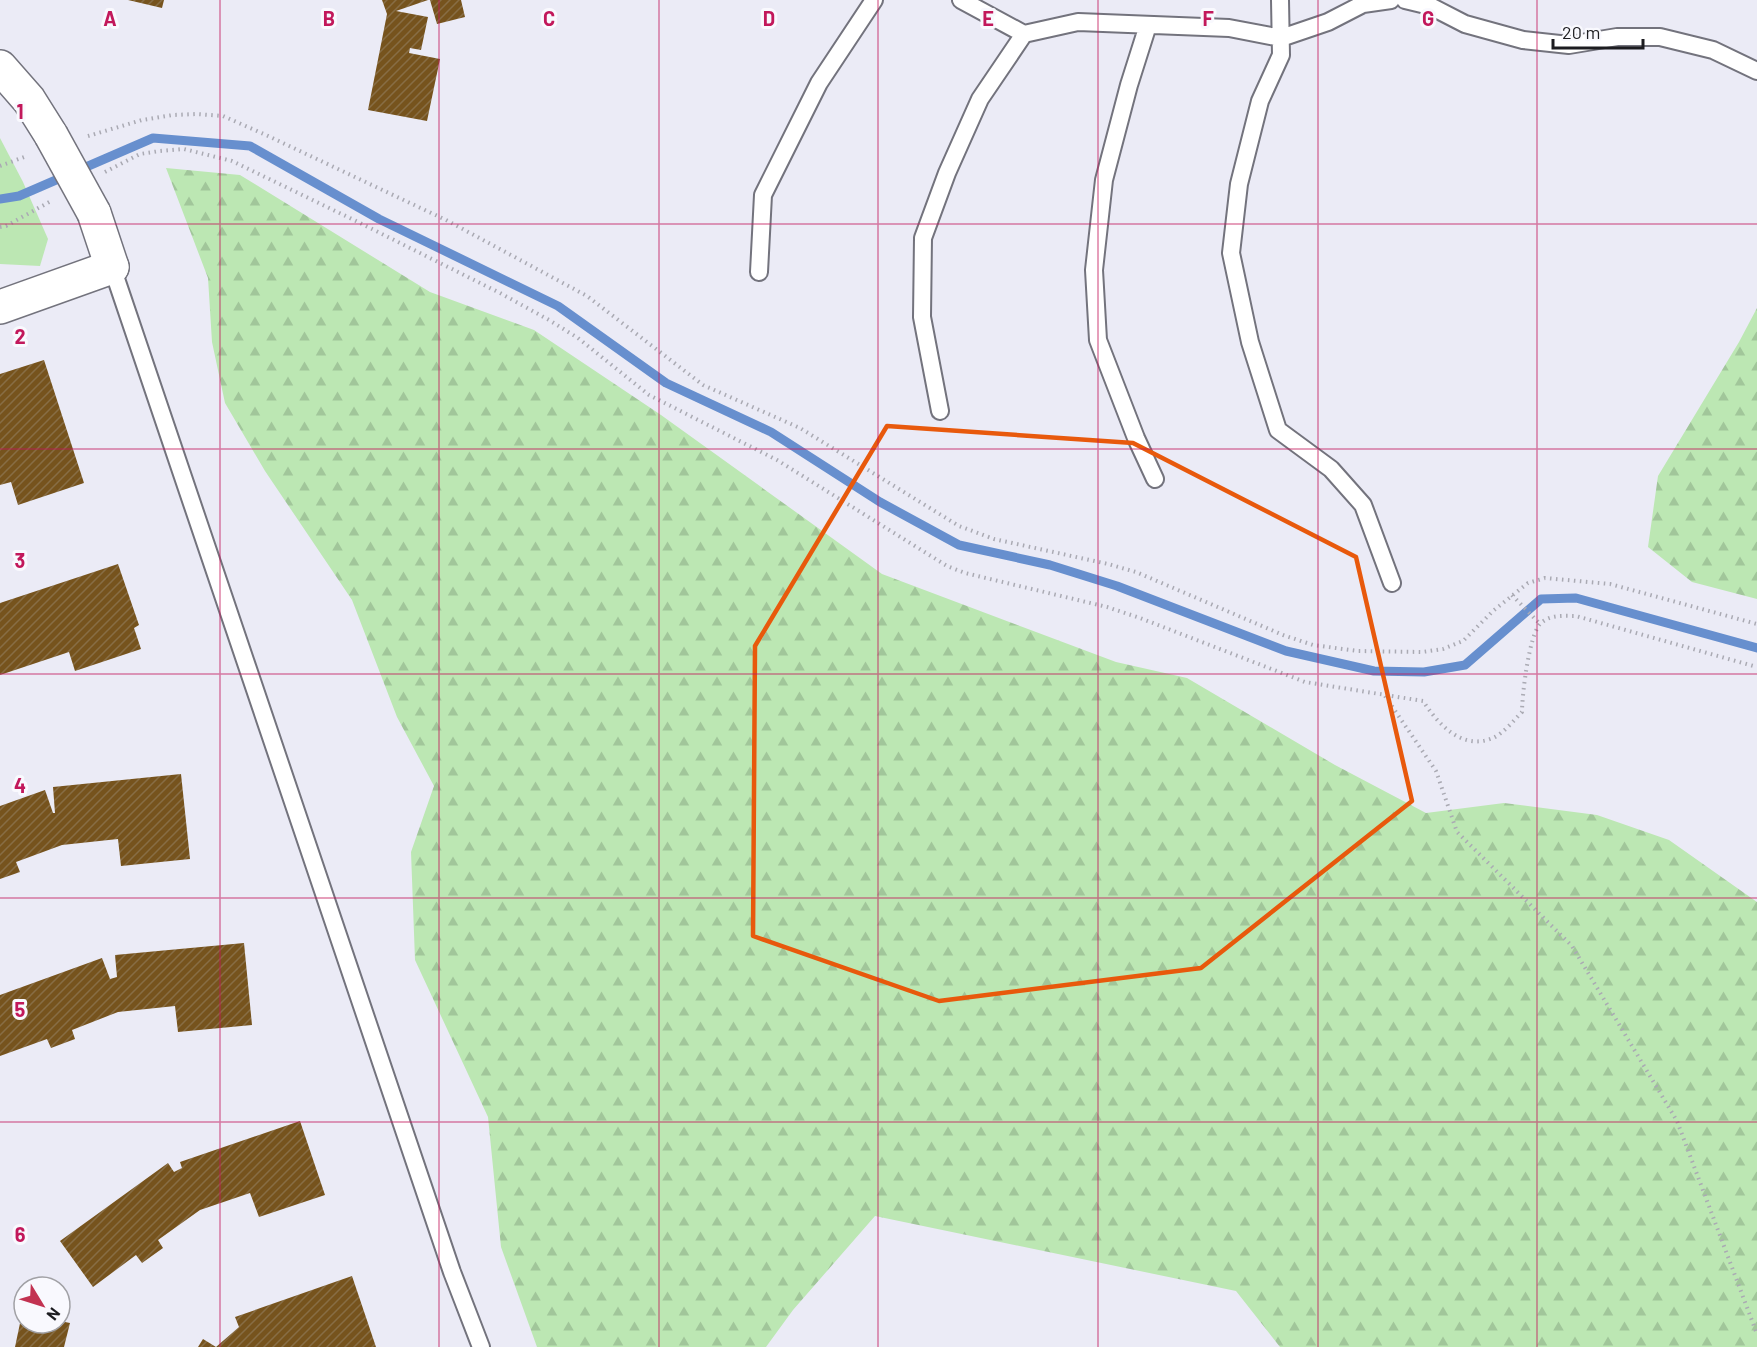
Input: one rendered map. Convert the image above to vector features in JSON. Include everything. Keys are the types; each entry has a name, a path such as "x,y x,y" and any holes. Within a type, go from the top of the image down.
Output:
{"street":[{"path":"0,67 29,100 94,213 112,267 0,307"}],"lane":[{"path":"759,272 763,195 819,83 865,16 873,0"},
{"path":"961,0 1024,34 1078,22 1229,28 1281,38 1328,22 1367,2 1391,0"},
{"path":"1280,0 1281,55 1260,101 1239,184 1231,253 1250,342 1278,430 1331,469 1363,504 1392,583"},
{"path":"1405,0 1430,6 1465,24 1523,40 1569,45 1617,37 1660,37 1713,50 1757,71"},
{"path":"1148,25 1104,180 1094,270 1098,340 1136,438 1155,479"},
{"path":"940,411 922,317 923,238 947,174 980,99 1024,34"},
{"path":"112,267 452,1272 481,1347"}],"path":[{"path":"0,166 54,143 142,120 197,114 223,117 446,220 587,296 703,385 800,428 959,526 994,539 1136,572 1283,635 1313,645 1358,651 1422,652 1443,649 1463,640 1528,583 1545,578 1610,584 1757,624"},
{"path":"101,174 140,154 160,151 184,149 232,161 500,292 578,338 649,395 777,460 947,566 965,573 1107,607 1305,682 1422,701 1437,722 1454,735 1473,741 1494,738 1522,712 1522,693 1535,634 1540,624 1554,616 1576,616 1757,667"},
{"path":"0,227 6,226 52,200"},
{"path":"1512,595 1540,624"},
{"path":"1384,695 1436,771 1457,832 1572,946 1677,1121 1757,1334"}],"highlighted area":[{"path":"887,426 1133,443 1356,557 1412,801 1201,968 939,1001 753,936 755,646"}],"green space":[{"path":"0,138 23,182 48,239 40,266 0,264"},
{"path":"166,168 240,175 430,292 534,330 661,415 882,574 1116,662 1187,678 1335,765 1426,813 1504,803 1597,815 1669,840 1757,902 1757,1347 1280,1347 1236,1291 875,1216 793,1310 766,1347 537,1347 501,1247 488,1117 415,960 411,852 434,786 397,717 352,600 265,471 225,403 212,342 208,278"},
{"path":"1757,308 1757,599 1692,582 1648,547 1658,476"}],"building":[{"path":"128,0 164,0 162,8"},
{"path":"382,0 428,0 396,11 428,17 421,50 410,48 409,53 440,59 427,121 368,110 387,14"},
{"path":"430,0 461,0 465,17 437,24"},
{"path":"44,360 84,483 18,505 11,482 0,485 0,374"},
{"path":"118,564 139,625 134,628 141,649 75,671 69,652 0,675 0,603"},
{"path":"181,774 190,859 121,866 118,839 62,845 16,862 20,872 0,879 0,806 45,790 53,813 55,813 53,787"},
{"path":"244,943 252,1025 178,1032 175,1006 118,1012 72,1030 75,1039 51,1048 47,1039 0,1056 0,995 102,958 110,979 117,977 115,955"},
{"path":"300,1121 325,1195 259,1217 250,1193 200,1210 158,1240 163,1248 142,1263 136,1255 93,1287 60,1241 168,1163 174,1172 182,1168 180,1162"},
{"path":"352,1276 376,1347 216,1347 239,1327 235,1317"},
{"path":"18,1335 67,1335 64,1347 15,1347"},
{"path":"203,1339 216,1347 198,1347"}],"waterway":[{"path":"0,199 19,196 153,138 250,146 379,219 558,306 666,383 771,432 880,502 959,545 1050,565 1117,586 1286,651 1374,671 1424,672 1465,665 1541,599 1576,598 1757,648"}]}
